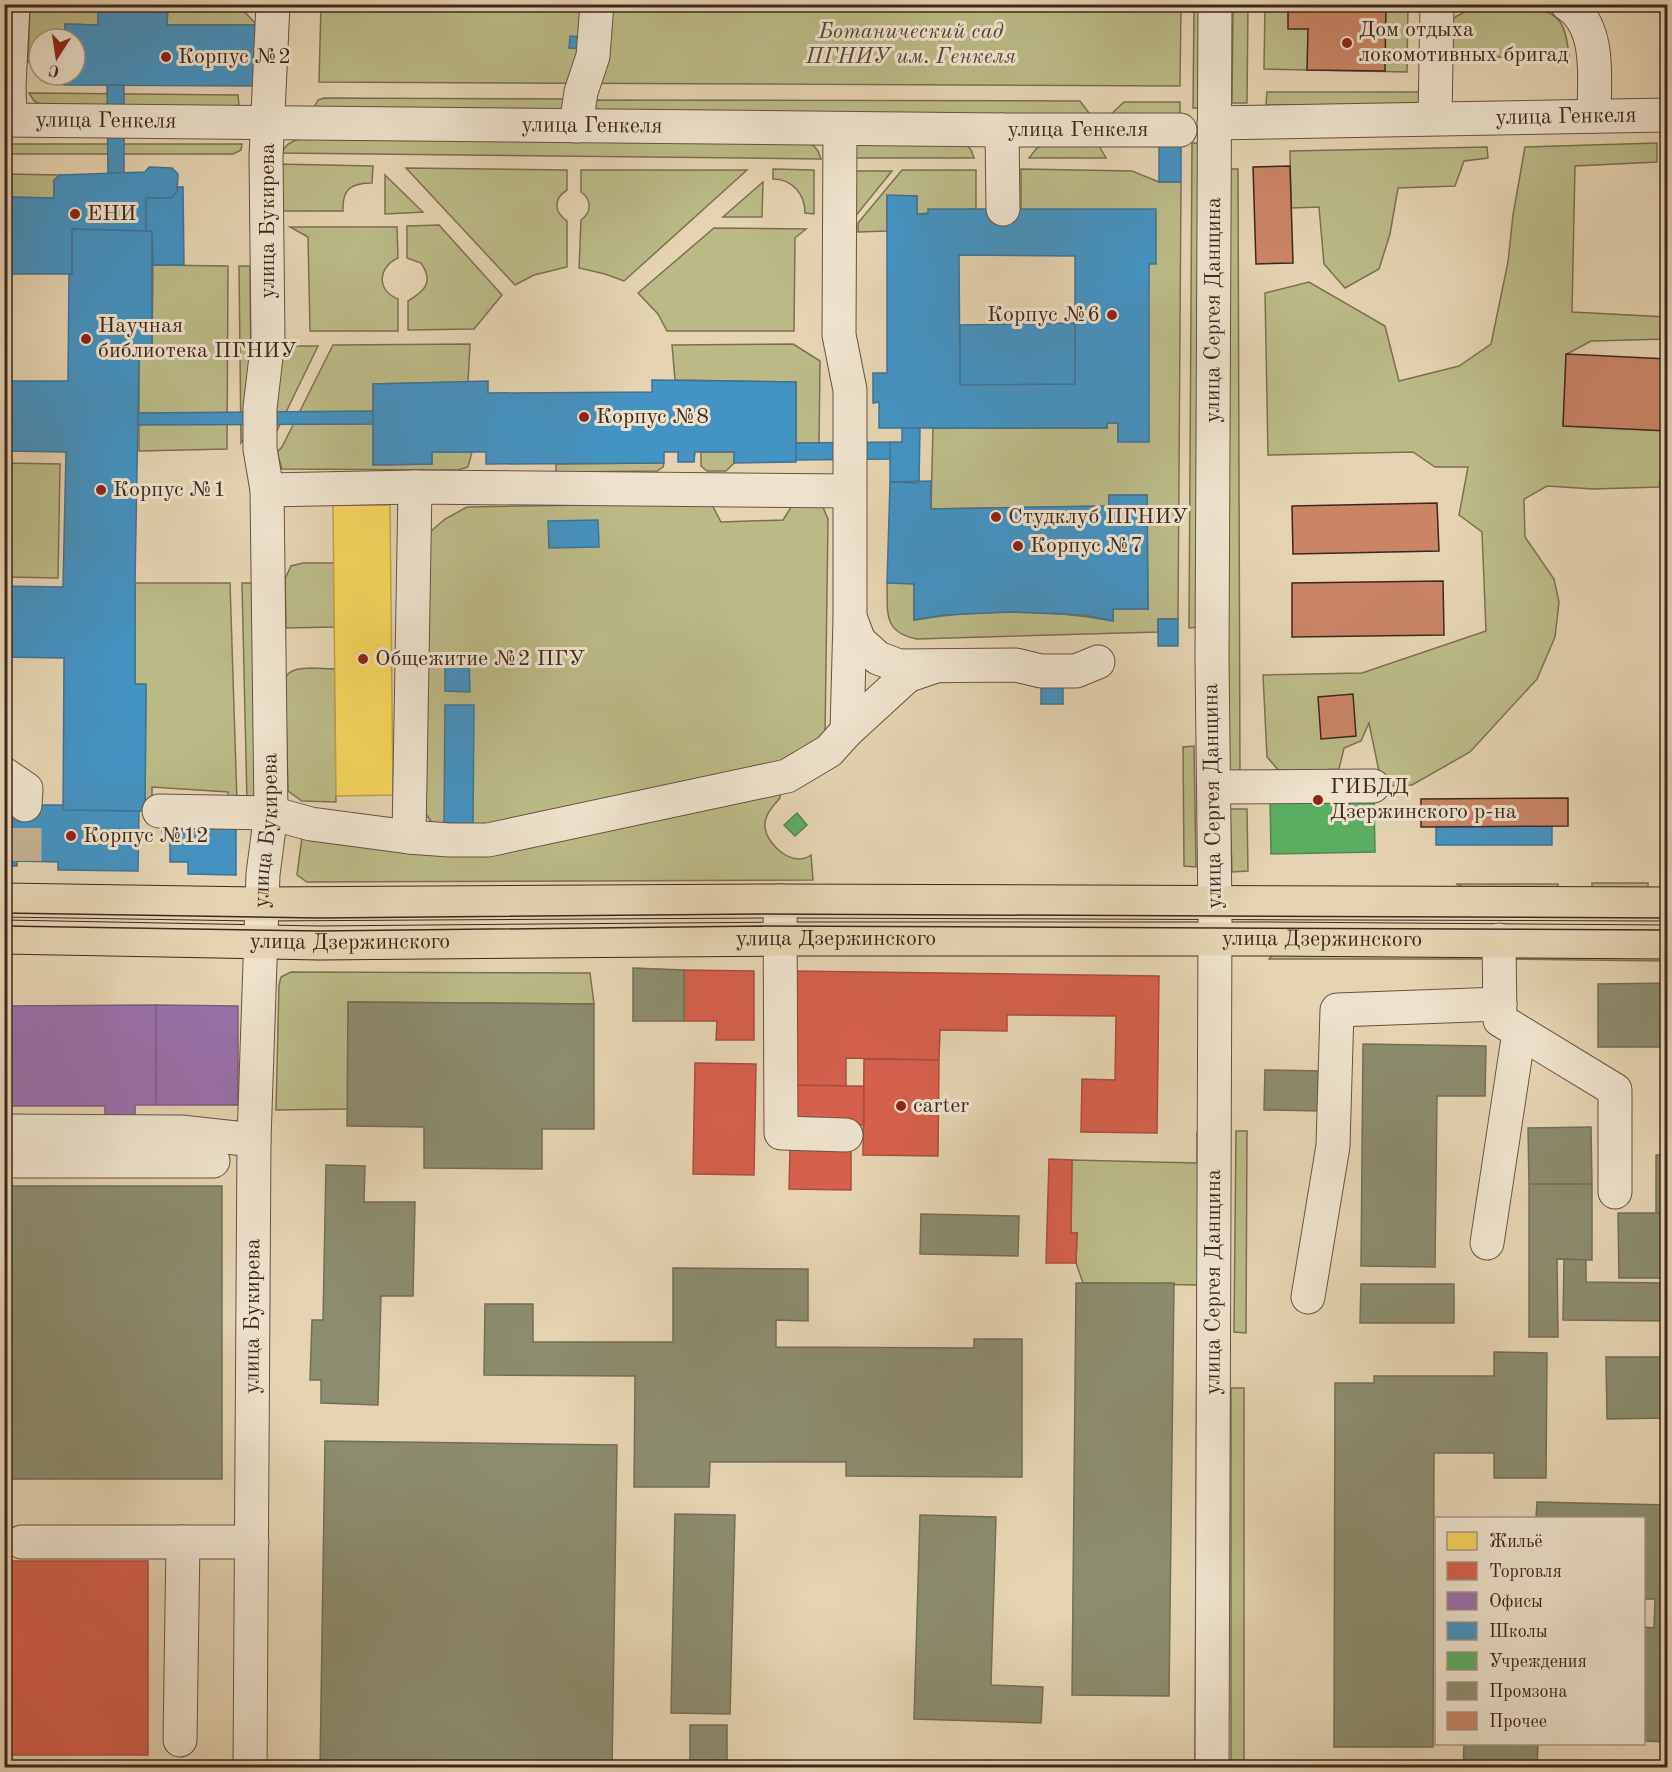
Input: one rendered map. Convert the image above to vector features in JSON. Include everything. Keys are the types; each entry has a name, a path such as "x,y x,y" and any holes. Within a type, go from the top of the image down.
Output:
{"main road":[{"name":"улица Дзержинского","path":"4,900 262,889 780,902 1668,904"},
{"name":"улица Дзержинского","path":"4,937 260,942 780,939 1668,942"}],"street":[{"path":"7,120 13,4"},
{"name":"улица Букирева","path":"250,1767 254,1140 262,889 271,813 267,490 260,449 260,408 268,340 268,122 273,4"},
{"path":"576,126 581,92 593,56 597,4"},
{"name":"улица Сергея Данщина","path":"1212,1767 1215,4"},
{"path":"1435,118 1437,4"},
{"path":"1567,4 1584,22 1592,42 1594,116"},
{"name":"улица Генкеля","path":"1214,123 1668,115"},
{"name":"улица Генкеля","path":"7,120 840,129 1180,130"},
{"path":"840,129 839,335 850,390 850,617 847,731"},
{"path":"1002,130 1003,209"},
{"path":"409,837 415,487"},
{"path":"267,490 415,487 849,491"},
{"path":"850,617 859,641 878,658 899,666 1016,665 1041,671 1098,671"},
{"path":"159,811 271,813 311,824 409,837 488,840 787,776 829,751 847,731 907,676 936,666"},
{"path":"4,774 26,789 25,805"},
{"path":"1214,787 1373,786"},
{"path":"780,902 781,1133 846,1135"},
{"path":"1499,940 1500,1020 1615,1090 1615,1192"},
{"path":"1308,1297 1333,1146 1337,1010 1500,1004"},
{"path":"1487,1243 1519,1032"},
{"path":"4,1131 181,1132 254,1140"},
{"path":"4,1161 213,1161"},
{"path":"22,1542 252,1542"},
{"path":"180,1740 183,1542"}],"green space":[{"path":"237,4 257,25 167,25 168,5"},
{"path":"30,5 98,5 98,25 65,24 65,27 29,27"},
{"name":"Ботанический сад ПГНИУ им. Генкеля","path":"321,5 1181,5 1180,86 319,82"},
{"path":"1194,5 1205,5 1204,108 1193,108"},
{"path":"1233,5 1248,5 1247,103 1232,103"},
{"path":"1265,5 1408,5 1407,72 1264,69"},
{"path":"1529,7 1548,12 1560,22 1566,36 1569,56 1442,58 1451,20 1478,8"},
{"path":"1267,92 1421,92 1422,105 1266,105"},
{"path":"29,93 238,95 239,105 228,108 47,107 34,101"},
{"path":"324,98 571,99 567,112 313,109 318,100"},
{"path":"595,100 1080,101 1092,117 599,115 594,108"},
{"path":"1124,102 1180,102 1180,117 1108,117"},
{"path":"306,135 812,144 821,159 280,153 288,144"},
{"path":"964,142 974,158 853,158 856,144"},
{"path":"1192,143 1203,143 1200,627 1189,628"},
{"path":"1657,143 1657,162 1575,166 1572,312 1667,317 1667,339 1591,341 1567,354 1563,425 1667,431 1667,458 1662,462 1659,487 1593,489 1547,486 1524,499 1525,537 1554,579 1559,602 1555,637 1537,679 1470,752 1412,785 1382,786 1369,723 1361,741 1344,748 1339,769 1280,772 1267,757 1263,675 1362,673 1486,631 1482,532 1459,515 1468,467 1435,467 1413,452 1268,455 1265,293 1309,282 1385,326 1399,381 1459,366 1491,344 1508,262 1513,215 1525,147"},
{"path":"5,144 242,144 241,150 233,154 5,154"},
{"path":"1049,144 1098,144 1106,158 1029,158 1037,148"},
{"path":"1487,147 1488,158 1464,161 1455,186 1398,188 1390,234 1379,269 1345,288 1324,264 1319,207 1291,208 1290,151"},
{"path":"277,164 373,166 372,183 358,184 349,189 344,197 343,211 278,211"},
{"path":"406,168 567,170 567,190 559,197 557,206 560,214 567,221 567,267 534,275 515,285"},
{"path":"773,169 814,170 814,214 805,213 803,200 792,185 773,179"},
{"path":"1021,169 1132,171 1159,182 1181,182 1178,619 1158,619 1158,632 917,639 898,631 889,619 887,583 914,582 914,620 988,612 1014,612 1064,614 1113,621 1113,609 1148,609 1147,495 1109,495 1109,506 931,509 933,428 1107,428 1107,423 1118,423 1118,442 1149,264 1021,209"},
{"path":"1224,169 1238,169 1240,778 1223,778"},
{"path":"581,170 747,170 624,281 579,268 581,220 589,210 589,202 581,192"},
{"path":"902,170 976,170 976,209 917,214 917,196 887,196 887,231 858,232 858,223"},
{"path":"853,171 892,171 854,218"},
{"path":"5,174 60,175 54,180 54,198 5,197"},
{"path":"385,175 423,212 385,214"},
{"path":"763,182 762,217 723,217"},
{"path":"439,225 502,295 474,329 408,330 408,301 423,290 427,276 421,263 407,258 407,226"},
{"path":"290,227 397,227 398,258 386,267 382,278 386,290 398,299 398,331 310,331 308,237"},
{"path":"714,228 806,229 795,238 794,331 667,331 658,314 638,293"},
{"path":"153,265 228,266 227,449 139,451 139,357 152,357"},
{"path":"239,266 250,266 251,371 246,436 241,443"},
{"path":"470,344 468,382 373,384 373,465 432,464 432,452 472,452 468,467 458,470 282,469 277,452 282,447 333,345"},
{"path":"793,344 820,361 819,443 796,443 796,382 675,380 672,345"},
{"path":"278,346 318,346 272,441"},
{"path":"701,452 734,452 734,463 726,471 707,471 701,466"},
{"path":"5,463 60,464 58,578 5,577"},
{"path":"664,463 663,467 657,471 556,472 556,464"},
{"path":"795,501 822,505 828,519 825,735 768,768 471,830 432,823 420,805 430,532 445,519 467,507 711,503 721,522 783,520"},
{"path":"303,563 334,563 335,627 286,628 285,579 291,566"},
{"path":"135,583 230,583 237,802 229,802 228,792 152,787 152,810 145,811 146,685 135,684"},
{"path":"242,583 253,583 255,802 247,802"},
{"path":"312,668 335,669 336,802 302,801 288,791 285,678 293,671"},
{"path":"1194,746 1196,867 1184,866 1183,747"},
{"path":"780,791 780,798 766,819 767,834 776,848 790,857 797,859 811,855 813,880 307,882 297,875 302,837 401,845"},
{"path":"1230,809 1247,809 1248,871 1232,872"},
{"path":"1592,883 1648,883 1648,887 1645,892 1592,888"},
{"path":"1456,884 1558,884 1558,888 1479,893"},
{"path":"1274,953 1488,953 1488,959 1269,959"},
{"path":"1508,953 1668,955 1667,961 1508,959"},
{"path":"291,972 590,973 594,1004 348,1002 348,1109 276,1110 279,985 281,977"},
{"path":"1236,1131 1247,1131 1246,1333 1234,1332"},
{"path":"1197,1132 1206,1132 1205,1767 1195,1767 1197,1285 1083,1283 1076,1263 1077,1233 1071,1233 1072,1160 1197,1163"},
{"path":"1231,1388 1244,1388 1244,1768 1231,1767"}],"building: Жильё":[{"name":"Общежитие №2 ПГУ","path":"333,505 390,505 393,795 336,796"}],"building: Торговля":[{"path":"684,970 754,971 754,1040 716,1040 717,1021 684,1021"},
{"path":"790,971 1159,976 1157,1133 1081,1132 1082,1079 1115,1080 1116,1016 1007,1015 1007,1031 940,1030 939,1060 846,1058 846,1086 788,1085"},
{"name":"carter","path":"864,1059 939,1060 938,1156 863,1155"},
{"path":"695,1063 756,1064 754,1175 693,1174"},
{"path":"788,1085 864,1086 864,1125 787,1124"},
{"path":"790,1149 851,1150 851,1190 789,1189"},
{"path":"1049,1159 1072,1160 1071,1233 1077,1233 1076,1263 1046,1263"},
{"path":"4,1561 148,1561 148,1755 4,1755"},
{"path":"162,1764 236,1765 236,1768 162,1768"}],"building: Офисы":[{"path":"156,1005 156,1105 135,1105 135,1122 105,1122 105,1106 4,1106 4,1006"},
{"path":"156,1005 238,1006 238,1105 156,1105"}],"building: Школы":[{"name":"Корпус №2","path":"98,4 168,4 167,25 257,25 257,86 87,85 87,27 65,27 65,24 98,25"},
{"path":"570,36 583,37 583,49 569,48"},
{"path":"107,85 124,85 124,173 108,173"},
{"path":"1159,146 1181,146 1181,182 1159,182"},
{"name":"ЕНИ","path":"149,167 172,168 178,174 177,192 171,198 146,198 146,231 72,229 72,274 4,274 4,197 54,198 54,180 60,175 145,172"},
{"path":"177,187 183,187 184,265 153,265 152,231 146,231 146,198 171,198 177,192"},
{"name":"Корпус №6","path":"887,195 917,196 917,214 928,214 928,209 1156,209 1156,264 1149,264 1149,442 1118,442 1118,423 1107,423 1107,428 879,428 879,402 873,403 873,373 887,373","holes":["959,255 1075,256 1075,384 960,385"]},
{"name":"Корпус №1","path":"72,229 152,231 152,357 139,357 135,583 135,684 146,684 145,811 63,810 64,658 4,657 4,586 63,587 66,452 4,451 4,381 68,381 69,274 72,274"},
{"path":"1075,323 1075,384 960,385 960,325"},
{"name":"Корпус №8","path":"652,380 796,382 796,462 734,463 734,452 695,452 694,462 678,462 678,452 664,452 664,463 486,464 486,452 432,452 432,464 373,465 373,384 488,381 488,393 652,392"},
{"path":"373,411 373,424 138,425 138,413"},
{"path":"902,428 920,428 919,483 890,482 890,442 902,442"},
{"path":"890,442 890,459 796,460 796,443"},
{"name":"Корпус №7","path":"931,481 931,509 1109,506 1109,495 1147,495 1148,609 1113,609 1113,621 1084,615 1010,612 944,615 914,620 914,584 887,583 890,482"},
{"path":"598,520 599,547 549,548 548,521"},
{"path":"1158,619 1178,619 1178,646 1158,646"},
{"path":"445,657 469,660 470,692 445,691"},
{"path":"1041,681 1063,681 1063,704 1041,704"},
{"path":"445,705 474,705 473,824 444,823"},
{"path":"4,714 10,714 10,742 4,742"},
{"name":"Корпус №12","path":"4,798 15,798 15,805 63,805 63,810 139,811 138,871 58,870 58,862 17,861 17,866 4,866"},
{"path":"162,818 236,819 236,875 188,874 188,862 170,862 170,832 162,832"},
{"path":"1552,826 1552,845 1436,845 1436,827"}],"building: Учреждения":[{"path":"1374,797 1375,852 1271,854 1270,798"},
{"path":"797,813 807,825 795,836 784,825"}],"building: Промзона":[{"path":"633,968 684,970 684,1021 633,1021"},
{"path":"1668,983 1668,1047 1598,1047 1598,984"},
{"path":"348,1002 594,1004 594,1129 542,1129 542,1169 424,1168 424,1127 347,1126"},
{"path":"1363,1044 1486,1046 1485,1096 1437,1096 1435,1267 1361,1266"},
{"path":"1265,1070 1322,1071 1321,1111 1264,1110"},
{"path":"1591,1127 1592,1184 1529,1184 1528,1128"},
{"path":"1656,1155 1668,1155 1668,1213 1656,1213"},
{"path":"326,1165 365,1166 364,1202 415,1202 413,1296 381,1296 378,1405 321,1403 321,1380 310,1380 312,1320 323,1320"},
{"path":"1529,1184 1592,1184 1592,1260 1557,1259 1558,1337 1529,1337"},
{"path":"4,1186 222,1186 222,1479 4,1479"},
{"path":"1618,1213 1668,1213 1668,1278 1619,1278"},
{"path":"921,1214 1019,1216 1018,1256 920,1254"},
{"path":"1564,1259 1586,1260 1586,1282 1668,1283 1668,1321 1563,1320"},
{"path":"673,1268 808,1269 808,1321 776,1320 776,1347 974,1348 974,1339 1022,1339 1022,1477 846,1476 846,1462 710,1462 709,1487 634,1487 635,1376 484,1375 485,1304 533,1304 533,1342 673,1342"},
{"path":"1076,1283 1174,1283 1169,1696 1072,1695"},
{"path":"1361,1284 1454,1284 1454,1323 1360,1323"},
{"path":"1494,1352 1547,1353 1546,1478 1494,1478 1494,1453 1434,1453 1433,1747 1334,1747 1335,1383 1374,1383 1374,1376 1494,1376"},
{"path":"1606,1357 1668,1357 1668,1418 1607,1419"},
{"path":"325,1441 617,1445 612,1768 320,1768"},
{"path":"1537,1502 1668,1505 1668,1742 1645,1741 1645,1627 1654,1628 1655,1599 1645,1599 1645,1517 1536,1517"},
{"path":"675,1514 735,1515 730,1714 671,1713"},
{"path":"920,1515 996,1517 991,1685 1043,1687 1041,1723 914,1719"},
{"path":"690,1725 727,1725 727,1768 690,1768"},
{"path":"1464,1745 1538,1745 1537,1768 1463,1768"},
{"path":"1140,1764 1175,1765 1175,1768 1140,1768"}],"building: Прочее":[{"name":"Дом отдыха локомотивных бригад","path":"1288,4 1386,4 1385,71 1307,70 1308,29 1288,29"},
{"path":"1290,166 1293,263 1256,264 1253,167"},
{"path":"1566,354 1668,359 1668,431 1563,426"},
{"path":"1665,479 1668,479 1668,545 1666,545"},
{"path":"1437,503 1439,551 1293,554 1292,506"},
{"path":"1443,581 1444,635 1292,637 1292,583"},
{"path":"1353,694 1356,736 1321,739 1318,697"},
{"path":"1568,798 1568,826 1421,827 1421,799"}],"tunnel":[{"path":"25,805 25,861"}],"tram line":[{"path":"4,913 319,918 761,914 1668,918"},
{"path":"4,926 319,931 764,926 1668,930"}],"place":[{"name":"Дом отдыха локомотивных бригад","path":"1347,43"},
{"name":"Корпус №2","path":"166,57"},
{"name":"ЕНИ","path":"75,214"},
{"name":"Корпус №6","path":"1112,315"},
{"name":"Научная библиотека ПГНИУ","path":"86,339"},
{"name":"Корпус №8","path":"584,417"},
{"name":"Корпус №1","path":"101,490"},
{"name":"Студклуб ПГНИУ","path":"996,517"},
{"name":"Корпус №7","path":"1018,546"},
{"name":"Общежитие №2 ПГУ","path":"363,659"},
{"name":"ГИБДД Дзержинского р-на","path":"1318,800"},
{"name":"Корпус №12","path":"71,836"},
{"name":"carter","path":"901,1106"}]}
